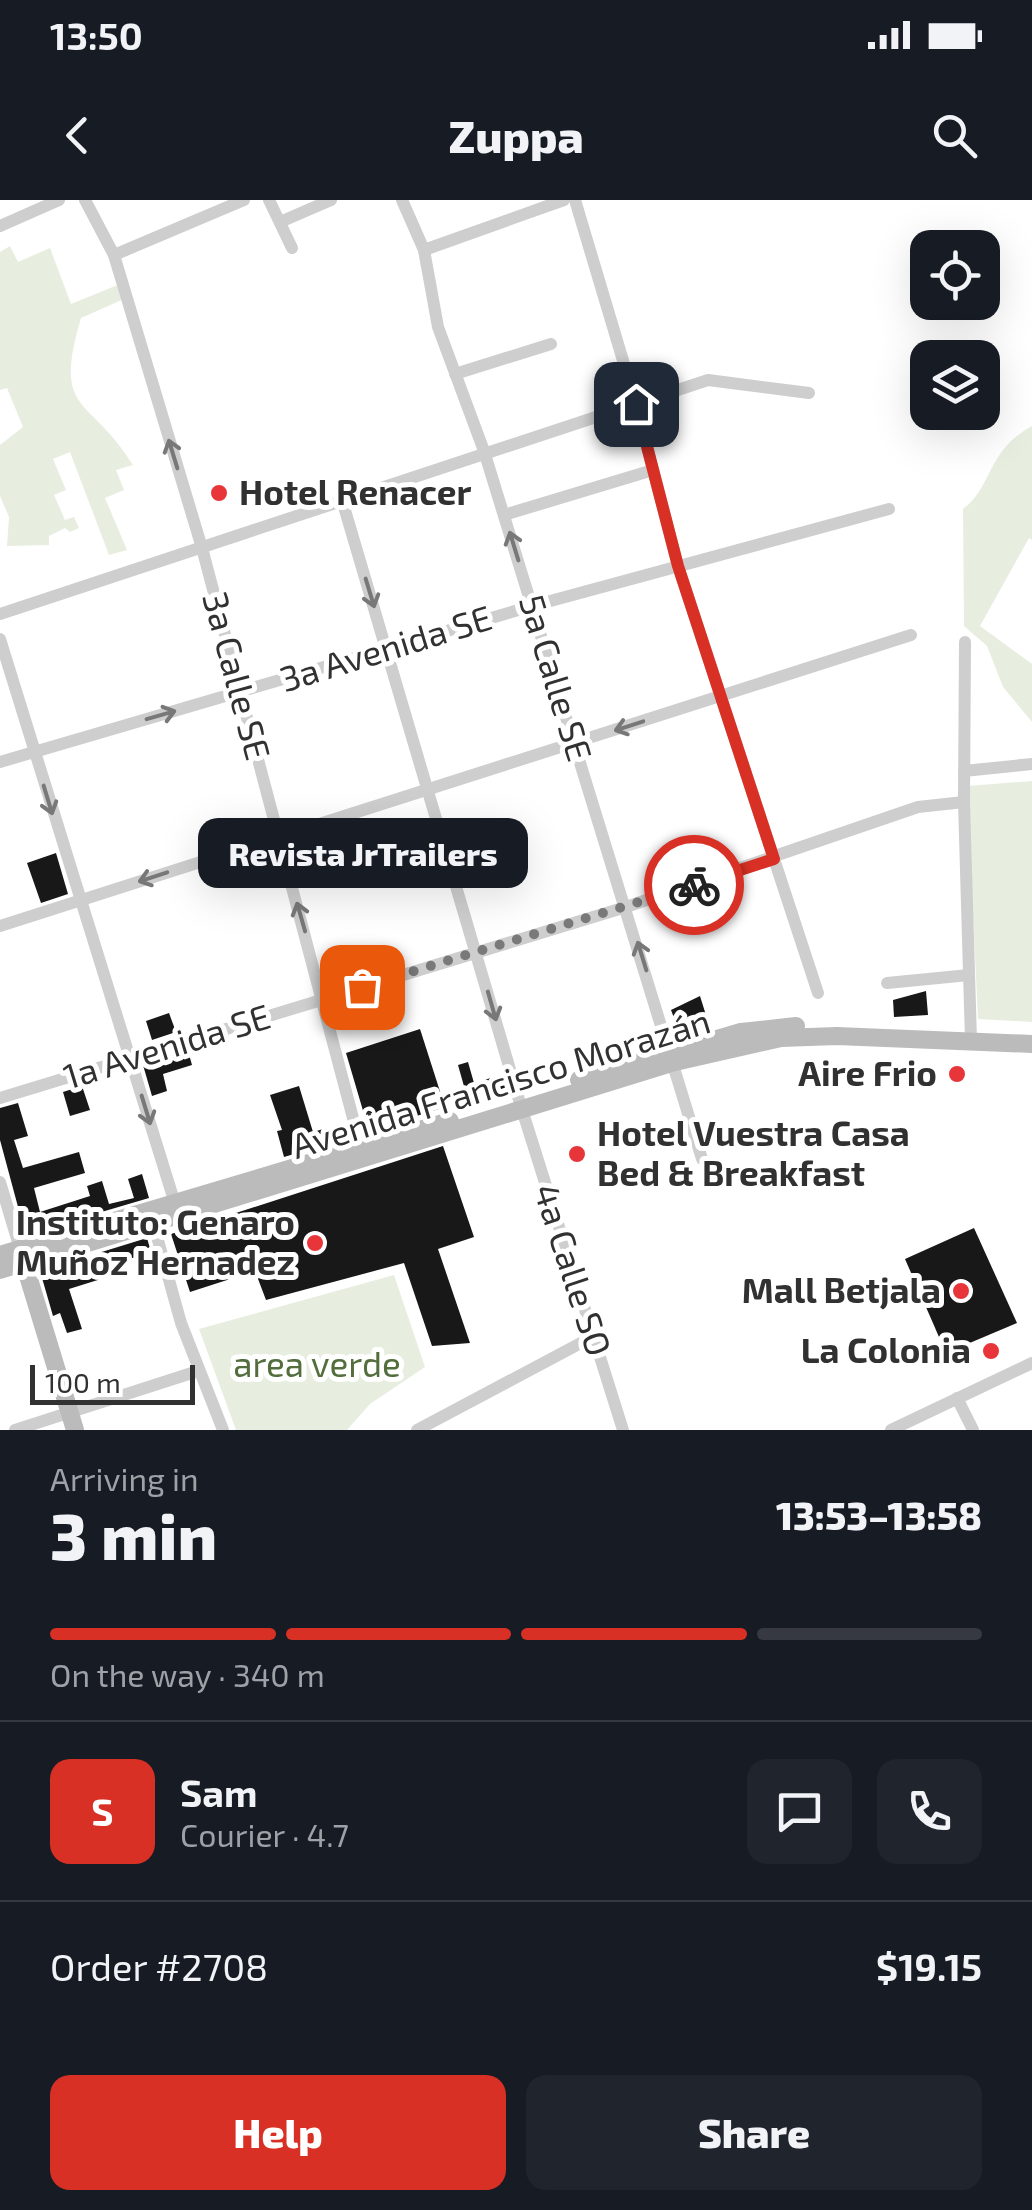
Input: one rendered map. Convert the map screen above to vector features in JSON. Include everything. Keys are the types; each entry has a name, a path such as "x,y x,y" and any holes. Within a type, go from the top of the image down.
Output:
{"main road":[{"name":"Avenida Francisco Morazán","path":"0,1270 22,1256 673,1056 838,1032 1032,1034"},
{"name":"Avenida Francisco Morazán","path":"971,1036 1032,1044"},
{"name":"Avenida Francisco Morazán","path":"0,1256 22,1256"},
{"path":"22,1256 72,1422"}],"street":[{"path":"0,226 59,200"},
{"name":"3a Calle SE","path":"85,200 114,255 202,548 362,1153"},
{"path":"114,255 244,200"},
{"path":"268,200 292,248"},
{"path":"280,222 331,200"},
{"name":"5a Calle SE","path":"402,200 424,250 438,328 484,452 702,1159"},
{"path":"424,250 564,200"},
{"path":"574,200 636,404 678,566 818,993"},
{"path":"455,374 551,344"},
{"path":"0,614 708,380 809,393"},
{"path":"504,515 654,470"},
{"name":"4a Calle SO","path":"342,500 520,1105 623,1430"},
{"name":"3a Avenida SE","path":"0,762 532,606 889,509"},
{"path":"0,926 911,634"},
{"path":"0,639 176,1208"},
{"path":"965,642 964,802 971,1036"},
{"path":"964,771 1032,764"},
{"name":"1a Avenida SE","path":"0,1098 626,907 774,859 918,806 964,802"},
{"path":"887,984 969,975"},
{"path":"0,1182 22,1256"},
{"path":"151,1216 198,1371 223,1430"},
{"path":"417,1430 437,1425 594,1336"},
{"path":"891,1430 1032,1363"},
{"path":"15,1430 72,1422 198,1371"},
{"path":"957,1398 973,1430"}],"green space":[{"path":"10,246 18,262 50,248 71,304 120,284 124,299 81,318 71,372 80,402 133,465 116,470 124,490 105,498 127,550 109,555 70,452 53,459 66,490 54,495 65,520 74,517 79,528 70,532 65,528 49,536 49,545 7,546 9,517 0,496 0,445 23,427 7,388 0,390 0,252"},
{"path":"1032,426 1032,540 1029,538 980,626 1032,664 1032,722 1003,687 987,646 964,626 963,509 980,490 1006,446"},
{"path":"1032,781 1032,1022 978,1019 967,786"},
{"name":"area verde","path":"394,1275 425,1367 370,1404 347,1430 236,1430 199,1329"}],"building":[{"path":"56,853 68,894 41,903 27,863"},
{"path":"926,991 928,1015 894,1017 893,1000"},
{"path":"700,996 710,1028 681,1037 671,1010"},
{"path":"169,1013 176,1032 152,1040 146,1021"},
{"path":"420,1029 445,1107 369,1131 346,1053"},
{"path":"188,1051 192,1065 163,1074 167,1091 152,1096 143,1065"},
{"path":"468,1062 474,1083 501,1075 506,1091 469,1104 458,1065"},
{"path":"82,1086 90,1110 70,1116 63,1092"},
{"path":"299,1086 313,1132 344,1123 348,1138 284,1157 277,1131 282,1130 270,1095"},
{"path":"18,1103 28,1136 14,1140 23,1168 79,1152 85,1173 34,1188 40,1212 90,1196 87,1186 102,1181 109,1204 134,1198 128,1179 142,1174 149,1198 37,1231 32,1214 21,1218 0,1140 0,1108"},
{"name":"Instituto: Genaro Muñoz Hernadez","path":"443,1146 474,1237 438,1249 470,1343 432,1346 404,1263 266,1300 255,1271 190,1292 171,1234"},
{"name":"Mall Betjala","path":"974,1228 1017,1323 946,1353 905,1259"},
{"path":"147,1238 151,1252 98,1269 101,1279 69,1289 82,1329 67,1333 60,1313 53,1316 40,1271"}],"way so far":[{"path":"362,987 694,885"}],"place":[{"name":"Hotel Renacer","path":"219,493"},
{"name":"Revista JrTrailers","path":"362,987"},
{"name":"Aire Frio","path":"957,1074"},
{"name":"Hotel Vuestra Casa Bed & Breakfast","path":"577,1154"},
{"name":"Instituto: Genaro Muñoz Hernadez","path":"315,1243"},
{"name":"Mall Betjala","path":"961,1291"},
{"name":"La Colonia","path":"991,1351"}],"route":[{"path":"636,404 678,566 774,859 694,885"}]}
